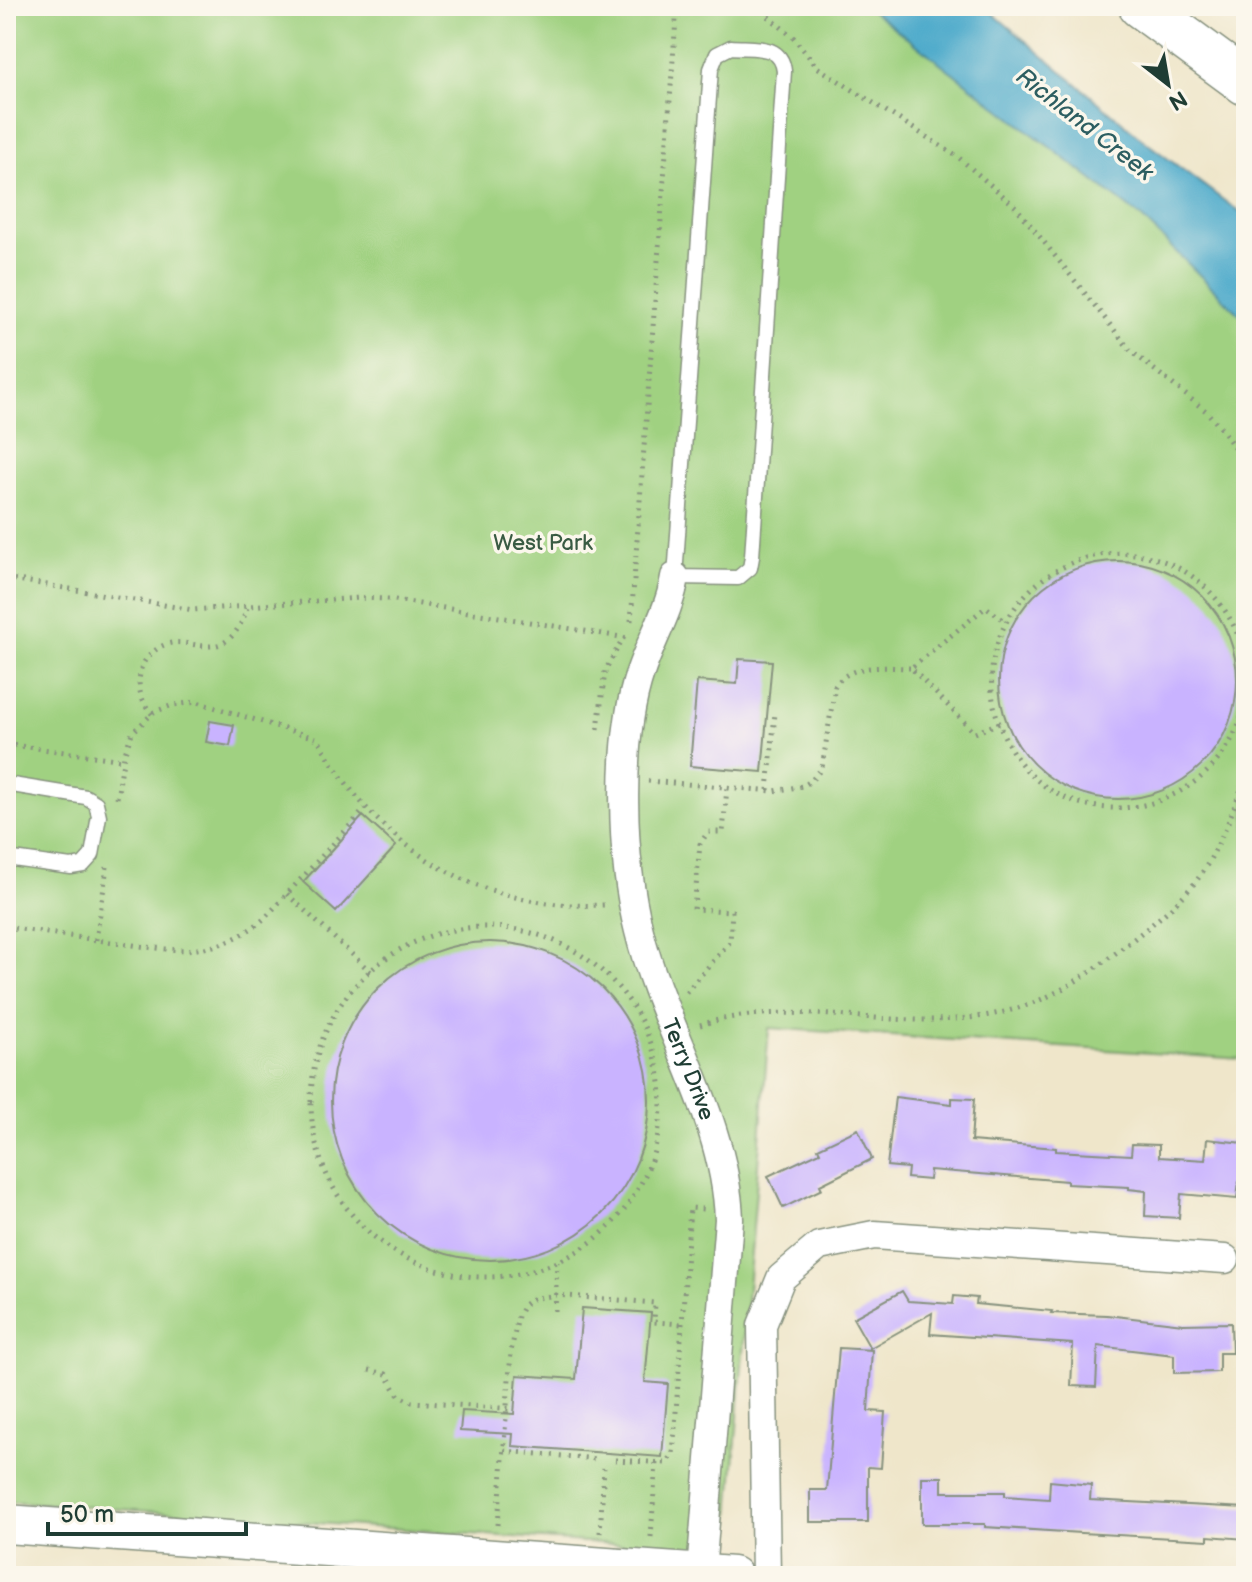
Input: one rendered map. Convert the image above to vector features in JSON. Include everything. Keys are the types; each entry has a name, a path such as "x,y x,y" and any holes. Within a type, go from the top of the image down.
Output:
{"highway":[{"path":"1141,6 1246,83"}],"street":[{"name":"Terry Drive","path":"675,577 671,601 641,671 633,700 625,780 625,826 633,908 647,962 677,1021 720,1156 728,1193 717,1574"},
{"path":"766,1576 762,1325 781,1278 819,1246 874,1235 1225,1259"},
{"path":"6,1524 424,1566 717,1574"}],"lane":[{"path":"723,49 774,51 781,55 784,71 750,568 738,578 675,577 711,69 717,54 723,49"},
{"path":"6,784 86,797 96,803 99,816 92,855 83,865 71,867 6,858"}],"path":[{"path":"756,6 794,38 817,67 958,157 1016,207 1131,351 1206,411 1225,433 1246,468"},
{"path":"1246,664 1238,632 1224,606 1210,591 1172,564 1142,555 1117,553 1093,556 1052,572 1029,591 1006,622 992,668 991,688 999,723 1018,760 1035,777 1057,793 1090,805 1132,808 1171,797 1205,776 1234,737 1246,697"},
{"path":"6,578 193,610 359,598 389,599 624,637"},
{"path":"625,780 768,790 803,786 822,768 835,686 840,678 855,670 911,668 986,607 1006,622"},
{"path":"152,714 139,690 142,667 149,655 160,646 175,641 211,645 227,641 239,627 247,608"},
{"path":"911,668 975,733 999,723"},
{"path":"117,798 123,760 132,733 152,714 173,705 197,702 318,739 341,779 365,809 403,844 459,878 541,903 604,905"},
{"path":"768,790 775,713"},
{"path":"6,744 123,760"},
{"path":"677,1021 712,1021 769,1013 924,1020 967,1018 1021,1008 1051,997 1071,986 1148,928 1196,881 1236,803 1246,775"},
{"path":"677,1021 730,942 732,911 694,909 700,844 708,832 723,832 727,788"},
{"path":"6,927 160,951 206,949 251,930 365,809"},
{"path":"96,940 107,861"},
{"path":"287,894 371,972"},
{"path":"470,929 509,929 544,937 574,951 607,976 636,1012 652,1046 661,1084 660,1127 650,1163 634,1195 611,1224 588,1244 536,1270 503,1276 470,1276 437,1270 410,1260 379,1240 357,1220 338,1195 322,1163 312,1110 313,1080 331,1023 351,992 371,972 397,953 434,936 470,929"},
{"path":"555,1311 557,1262"},
{"path":"498,1525 511,1352 518,1316 532,1299 556,1295 655,1303 654,1322 682,1324"},
{"path":"369,1370 386,1374 399,1396 412,1402 515,1409"},
{"path":"504,1451 597,1459"},
{"path":"651,1537 656,1463"},
{"path":"600,1533 604,1468"}],"green space":[{"name":"West Park","path":"6,6 900,6 1246,299 1246,1010 1242,1059 769,1028 727,1552 6,1501"}],"water":[{"name":"Richland Creek","path":"866,6 984,6 1147,143 1246,217 1246,321 1142,218"}],"building":[{"path":"1118,561 1163,570 1184,581 1202,596 1217,614 1228,635 1237,680 1228,725 1217,746 1202,764 1184,779 1163,790 1118,799 1073,790 1052,779 1034,764 1019,746 1008,725 999,680 1008,635 1019,614 1034,596 1052,581 1073,570"},
{"path":"739,659 772,661 762,772 690,766 697,681 737,684"},
{"path":"210,721 234,725 230,746 206,742"},
{"path":"363,816 396,846 336,912 303,882"},
{"path":"490,942 536,949 565,961 591,978 613,1000 630,1026 642,1055 649,1101 642,1147 630,1176 613,1202 591,1224 565,1241 536,1253 490,1260 444,1253 415,1241 389,1224 367,1202 350,1176 338,1147 331,1101 338,1055 350,1026 367,1000 389,978 415,961 444,949"},
{"path":"895,1097 952,1104 952,1098 974,1099 971,1141 1056,1148 1056,1151 1131,1155 1132,1144 1159,1145 1159,1157 1205,1160 1207,1139 1243,1143 1237,1199 1181,1194 1179,1218 1145,1216 1146,1191 1129,1187 930,1170 929,1180 907,1178 908,1168 887,1166"},
{"path":"858,1129 872,1159 783,1208 768,1176 820,1152 818,1148"},
{"path":"902,1291 908,1301 953,1304 954,1296 977,1298 976,1304 1051,1313 1107,1315 1183,1324 1231,1323 1232,1353 1219,1353 1219,1372 1174,1373 1174,1355 1098,1346 1096,1387 1071,1386 1073,1344 930,1334 932,1313 870,1348 853,1318"},
{"path":"582,1308 651,1313 645,1382 668,1384 662,1457 512,1446 513,1434 460,1431 462,1411 514,1414 517,1375 576,1379"},
{"path":"839,1348 872,1350 868,1411 885,1412 881,1468 868,1467 868,1522 810,1522 810,1490 827,1490"},
{"path":"922,1477 942,1477 942,1492 1005,1492 1005,1496 1049,1499 1050,1481 1091,1485 1090,1500 1246,1508 1246,1539 1081,1533 985,1527 985,1524 922,1524"}]}
